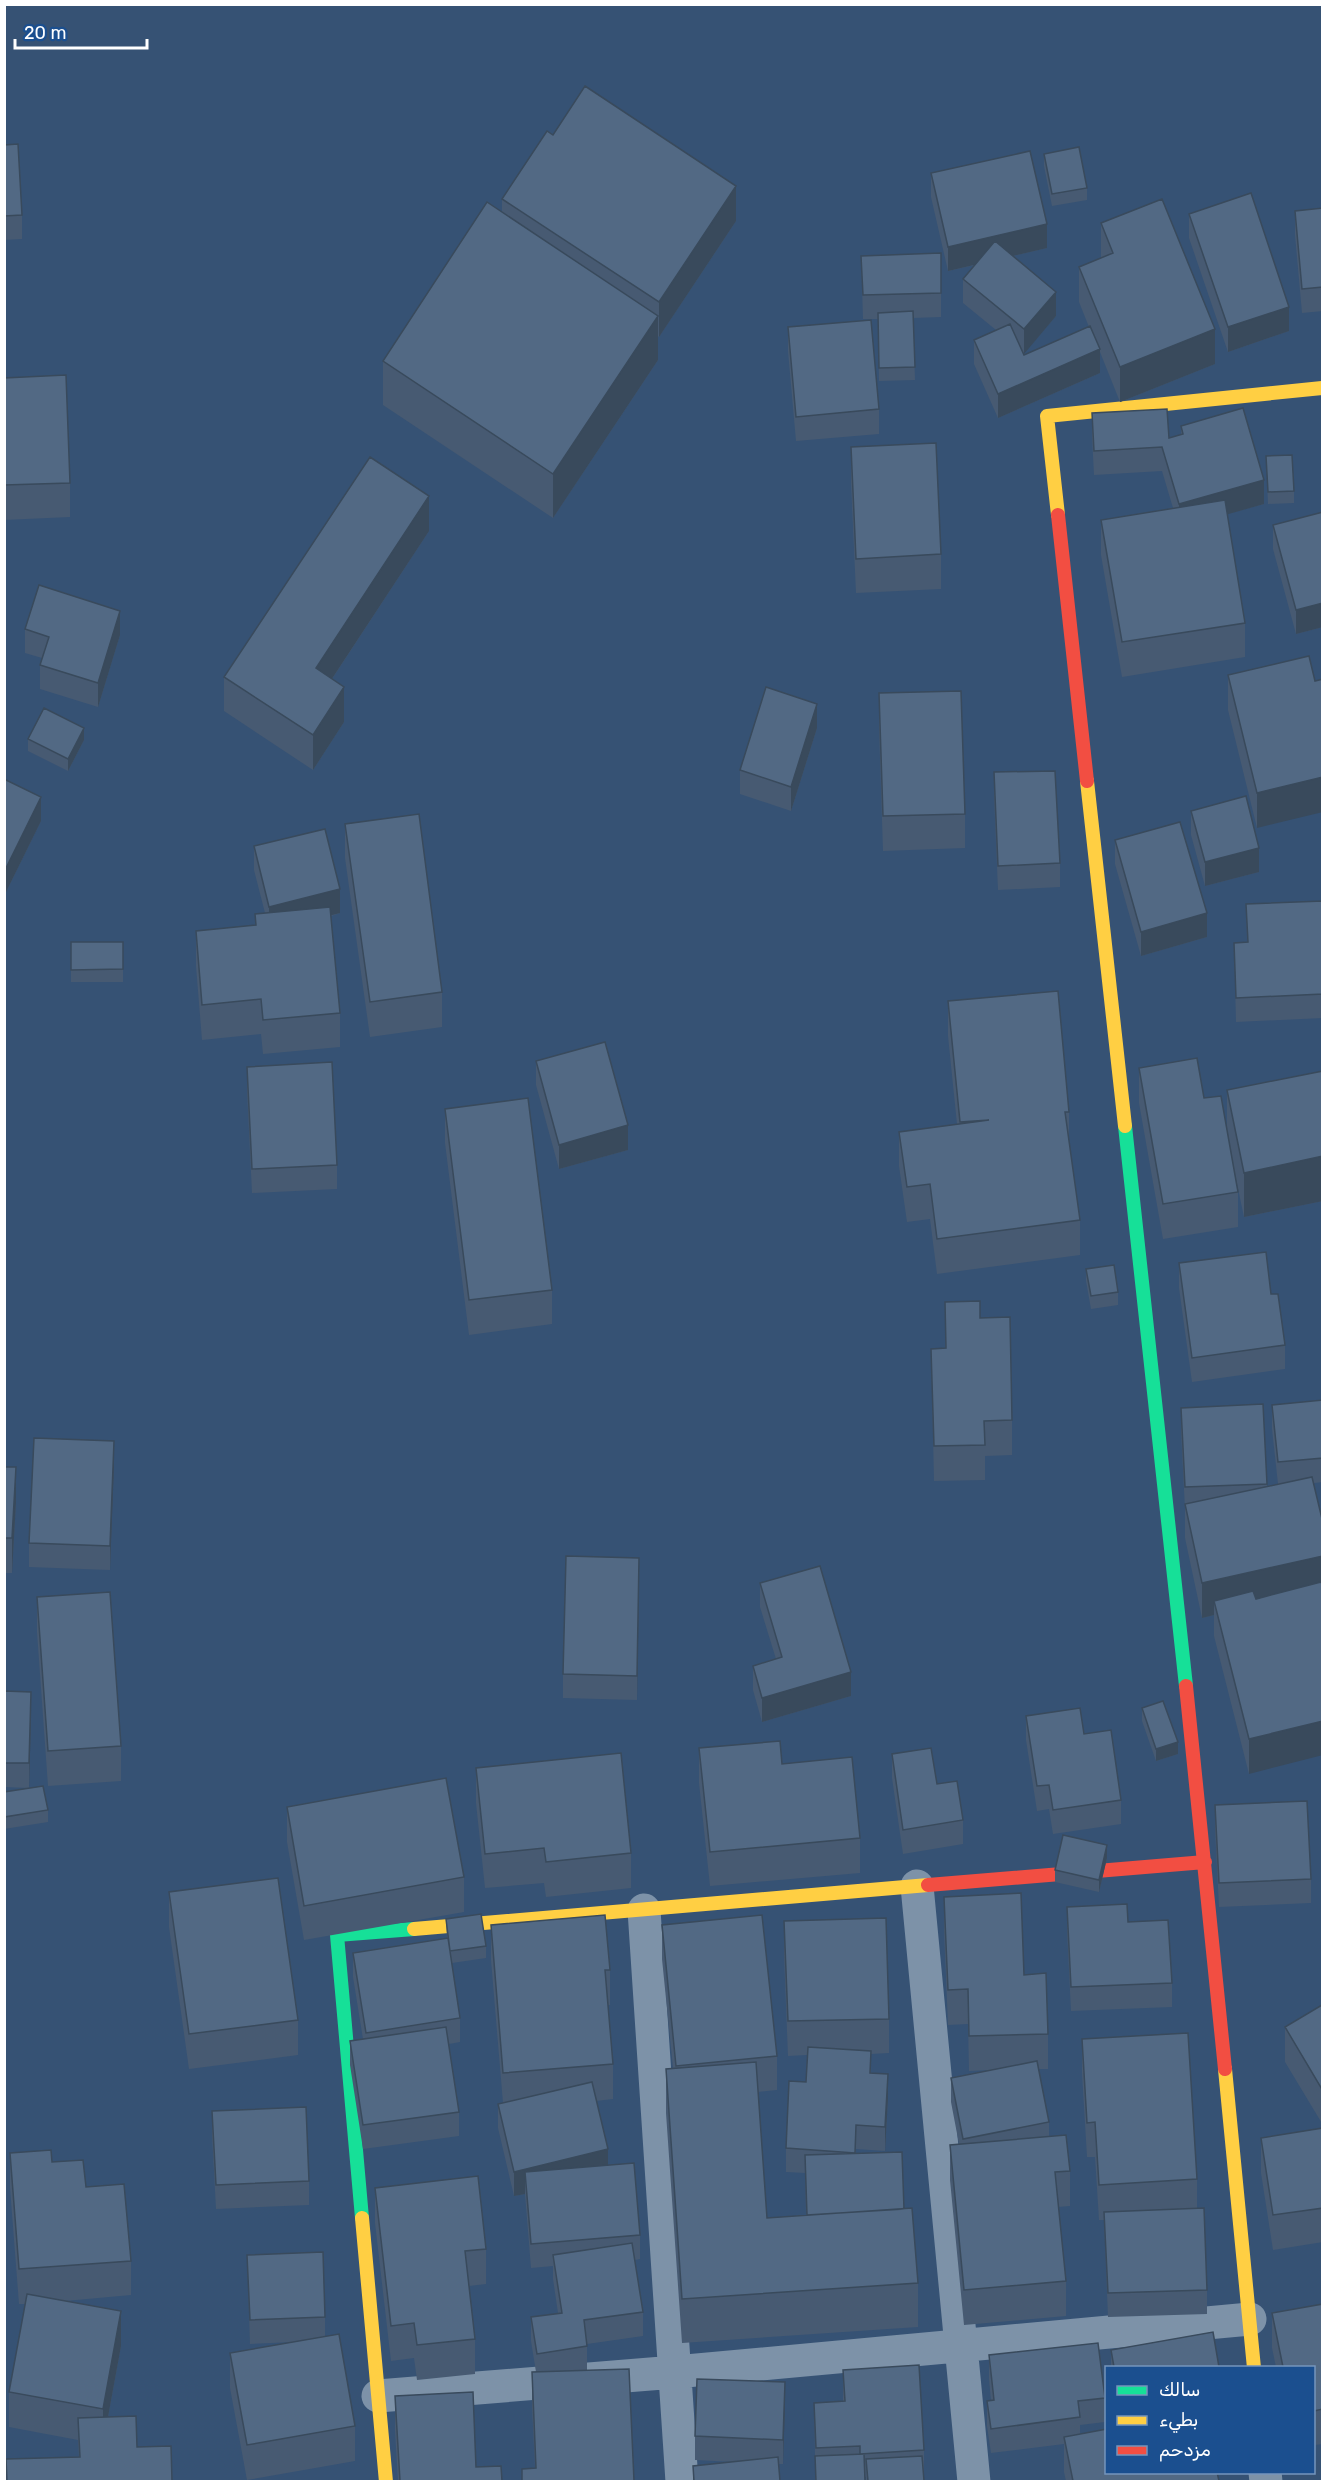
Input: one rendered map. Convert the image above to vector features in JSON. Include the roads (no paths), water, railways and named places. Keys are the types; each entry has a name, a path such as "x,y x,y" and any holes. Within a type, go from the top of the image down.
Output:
{"street":[{"path":"1254,2366 1204,1862 1047,416 1323,388"},
{"path":"386,2481 337,1935 1204,1862"},
{"path":"918,1886 974,2481"},
{"path":"644,1910 682,2481"},
{"path":"378,2396 675,2372 1250,2319"}]}
